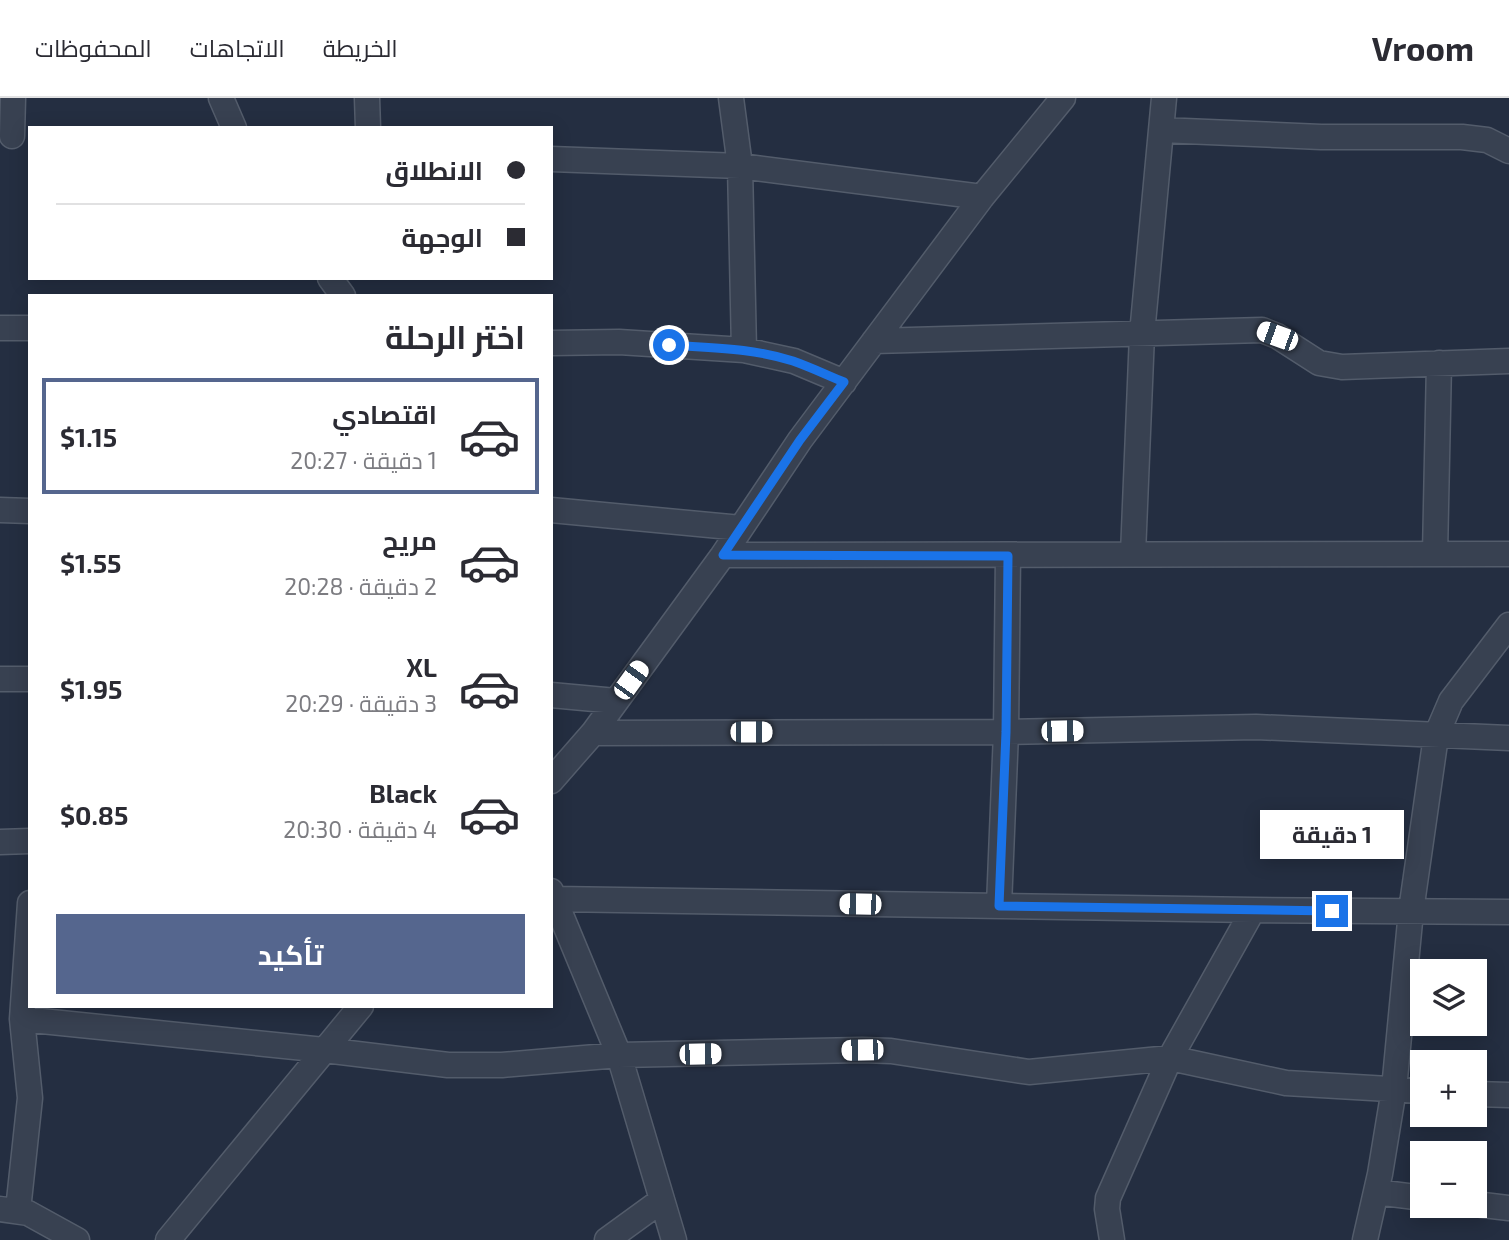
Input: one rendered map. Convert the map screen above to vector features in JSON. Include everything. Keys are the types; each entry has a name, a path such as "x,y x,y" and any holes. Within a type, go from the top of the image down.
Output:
{"street":[{"path":"13,98 14,137"},
{"path":"221,98 233,126"},
{"path":"367,98 368,126"},
{"path":"731,98 740,166 744,350"},
{"path":"553,779 593,733 723,555 800,440 874,341 982,197 1063,98"},
{"path":"1133,554 1142,334 1164,98"},
{"path":"1161,130 1321,137 1462,137 1487,140 1509,151"},
{"path":"553,159 740,166 982,197"},
{"path":"0,328 28,328"},
{"path":"874,341 1262,330 1328,366 1509,361"},
{"path":"553,344 619,342 744,350 794,361 844,382"},
{"path":"1435,554 1438,363"},
{"path":"0,510 28,511"},
{"path":"553,510 741,528"},
{"path":"723,555 1509,554"},
{"path":"999,906 1006,732 1008,556"},
{"path":"1365,1240 1394,1089 1411,911 1436,736 1451,701 1509,625"},
{"path":"0,679 28,679"},
{"path":"553,695 616,701"},
{"path":"593,733 1006,732 1256,727 1509,738"},
{"path":"0,842 28,841"},
{"path":"674,1240 619,1055 553,895 999,906 1509,912"},
{"path":"1112,1240 1108,1198 1170,1058 1254,910"},
{"path":"28,932 22,1019 30,1098 9,1209 28,1213 76,1240"},
{"path":"168,1240 359,1008"},
{"path":"22,1019 448,1065 475,1066 619,1055 891,1051 1029,1072 1170,1058 1286,1083 1410,1090"},
{"path":"1487,1095 1509,1096"},
{"path":"1376,1192 1410,1196"},
{"path":"607,1240 662,1200"},
{"path":"1487,1205 1509,1208"}],"route":[{"path":"669,345 744,350 772,355 794,361 844,382 800,440 723,555 1008,556 1006,732 999,906 1332,911"}]}
